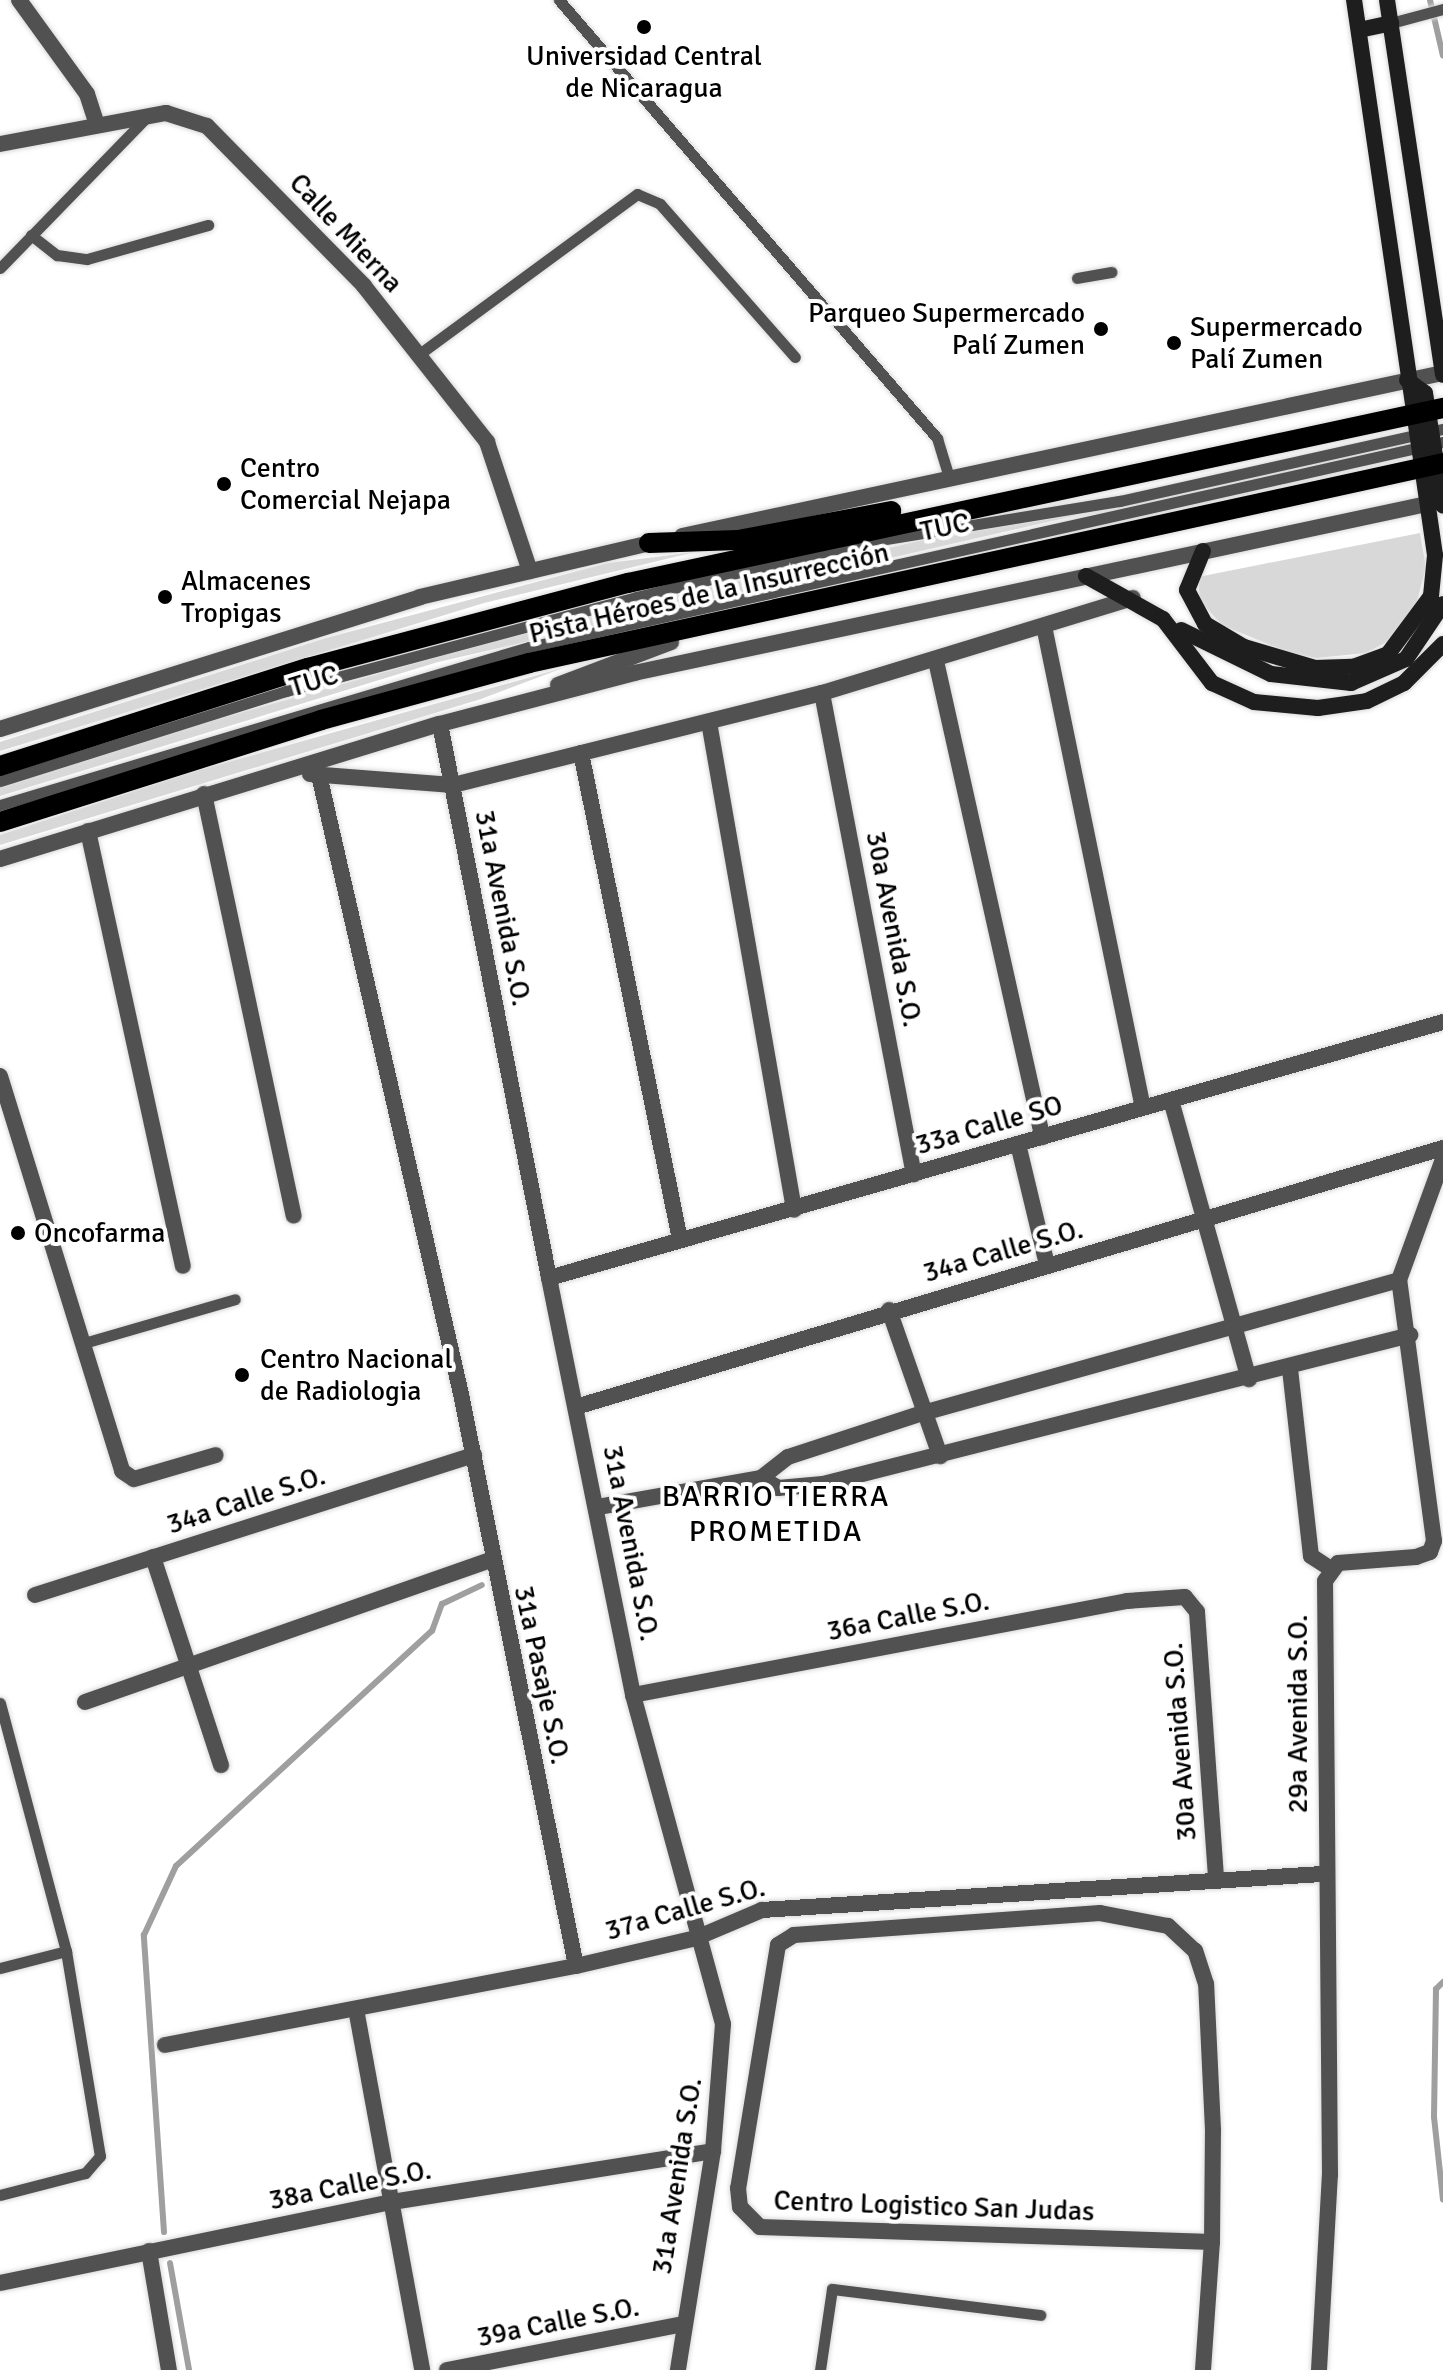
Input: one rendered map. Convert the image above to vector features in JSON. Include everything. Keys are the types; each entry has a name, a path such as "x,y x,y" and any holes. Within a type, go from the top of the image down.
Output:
{"main road":[{"path":"1203,551 1188,576 1194,611 1237,643 1315,668 1353,667 1388,654 1431,596 1439,503 1427,411 1407,380 1354,0"},
{"path":"1387,0 1442,369"},
{"path":"1359,30 1391,23"},
{"name":"Pista Héroes de la Insurrección","path":"0,766 480,621 1003,498 1427,411"},
{"name":"Pista Héroes de la Insurrección","path":"0,822 427,690 1431,448"},
{"path":"649,543 738,540 861,514 1003,498"},
{"path":"1086,576 1133,598 1212,650 1295,681 1351,683 1406,659 1443,604"},
{"path":"1163,619 1209,680 1254,702 1353,705 1404,683 1443,644"},
{"path":"1212,650 1237,643"},
{"path":"1209,680 1212,650"}],"street":[{"path":"19,0 87,94 97,124"},
{"name":"Calle Mierna","path":"0,144 166,113 207,126 364,286 487,442 530,571"},
{"path":"0,729 277,638 530,571 948,475 1407,380 1442,369"},
{"path":"0,859 204,794 505,707 1086,576 1439,503"},
{"path":"505,707 642,649 906,576"},
{"path":"284,771 453,785 822,693 936,661 1133,598"},
{"path":"1044,626 1143,1107"},
{"path":"936,661 1042,1137"},
{"name":"30a Avenida S.O.","path":"822,693 914,1174"},
{"path":"709,722 794,1210"},
{"name":"31a Avenida S.O.","path":"440,724 549,1278 579,1406 633,1695 696,1938 723,2024 713,2151 679,2325 678,2370"},
{"path":"581,753 680,1240"},
{"name":"31a Pasaje S.O.","path":"319,775 461,1394 491,1560 576,1966"},
{"path":"204,794 294,1216"},
{"path":"88,831 183,1266"},
{"name":"33a Calle SO","path":"549,1278 1443,1022"},
{"path":"0,1076 127,1476 216,1455"},
{"path":"1171,1100 1200,1222 1249,1379"},
{"path":"1018,1144 1047,1265"},
{"name":"34a Calle S.O.","path":"579,1406 889,1310 1200,1222 1443,1148"},
{"path":"1290,1369 1311,1556 1328,1567 1430,1552 1434,1530 1410,1335 1399,1280 1443,1159"},
{"path":"598,1507 761,1478 788,1457 923,1413 1399,1280"},
{"path":"889,1310 940,1456"},
{"path":"761,1478 778,1488 807,1486 1290,1369 1410,1335"},
{"name":"34a Calle S.O.","path":"35,1595 474,1455"},
{"path":"153,1557 221,1765"},
{"path":"85,1702 491,1560"},
{"name":"29a Avenida S.O.","path":"1319,2370 1330,2175 1322,1874 1328,1567"},
{"name":"36a Calle S.O.","path":"633,1695 1127,1601 1193,1603"},
{"name":"30a Avenida S.O.","path":"1193,1603 1216,1878"},
{"name":"37a Calle S.O.","path":"165,2045 576,1966 696,1938 762,1910 1216,1878 1322,1874"},
{"name":"Centro Logistico San Judas","path":"1203,2370 1212,2242 1206,1984 1195,1951 1168,1926 1100,1913 794,1935 778,1945 738,2188 740,2207 760,2227 1212,2242"},
{"path":"356,2009 422,2370"},
{"name":"38a Calle S.O.","path":"0,2283 392,2202 713,2151"},
{"path":"149,2251 169,2370"},
{"name":"39a Calle S.O.","path":"447,2370 679,2325"}],"lane":[{"path":"559,0 937,438 948,475"},
{"path":"1391,23 1443,9"},
{"path":"0,268 148,116"},
{"path":"418,355 637,194 660,204 795,357"},
{"path":"31,235 57,255 87,259 208,225"},
{"path":"1077,278 1111,272"},
{"name":"TUC","path":"0,781 286,691 651,594 856,544 1431,448"},
{"name":"TUC","path":"0,805 529,647 1431,448"},
{"path":"84,1343 235,1299"},
{"path":"0,1703 66,1951 100,2156 85,2173 0,2195"},
{"path":"0,1968 66,1951"},
{"path":"820,2370 832,2289 1040,2315"}],"shaded area":[{"path":"1082,514 438,662 0,796 0,788 158,736 591,614 937,537"},
{"path":"1420,533 1426,567 1414,613 1390,640 1366,653 1316,658 1285,651 1222,625 1200,601 1198,577"},
{"path":"695,552 484,603 0,751 0,742 326,638 608,563"},
{"path":"563,668 481,699 0,845 0,835 196,771"}],"waterway":[{"path":"1430,0 1443,56"},
{"path":"164,2232 144,1935 176,1866 432,1631 442,1604 482,1585"},
{"path":"1443,1982 1436,1989 1434,2117 1443,2200"},
{"path":"170,2263 189,2370"}],"place":[{"name":"Universidad Central de Nicaragua","path":"644,27"},
{"name":"Parqueo Supermercado Palí Zumen","path":"1101,329"},
{"name":"Supermercado Palí Zumen","path":"1174,343"},
{"name":"Centro Comercial Nejapa","path":"224,484"},
{"name":"Almacenes Tropigas","path":"165,597"},
{"name":"Oncofarma","path":"18,1233"},
{"name":"Centro Nacional de Radiologia","path":"242,1375"}],"district":[{"name":"BARRIO TIERRA PROMETIDA","path":"776,1514"}]}
